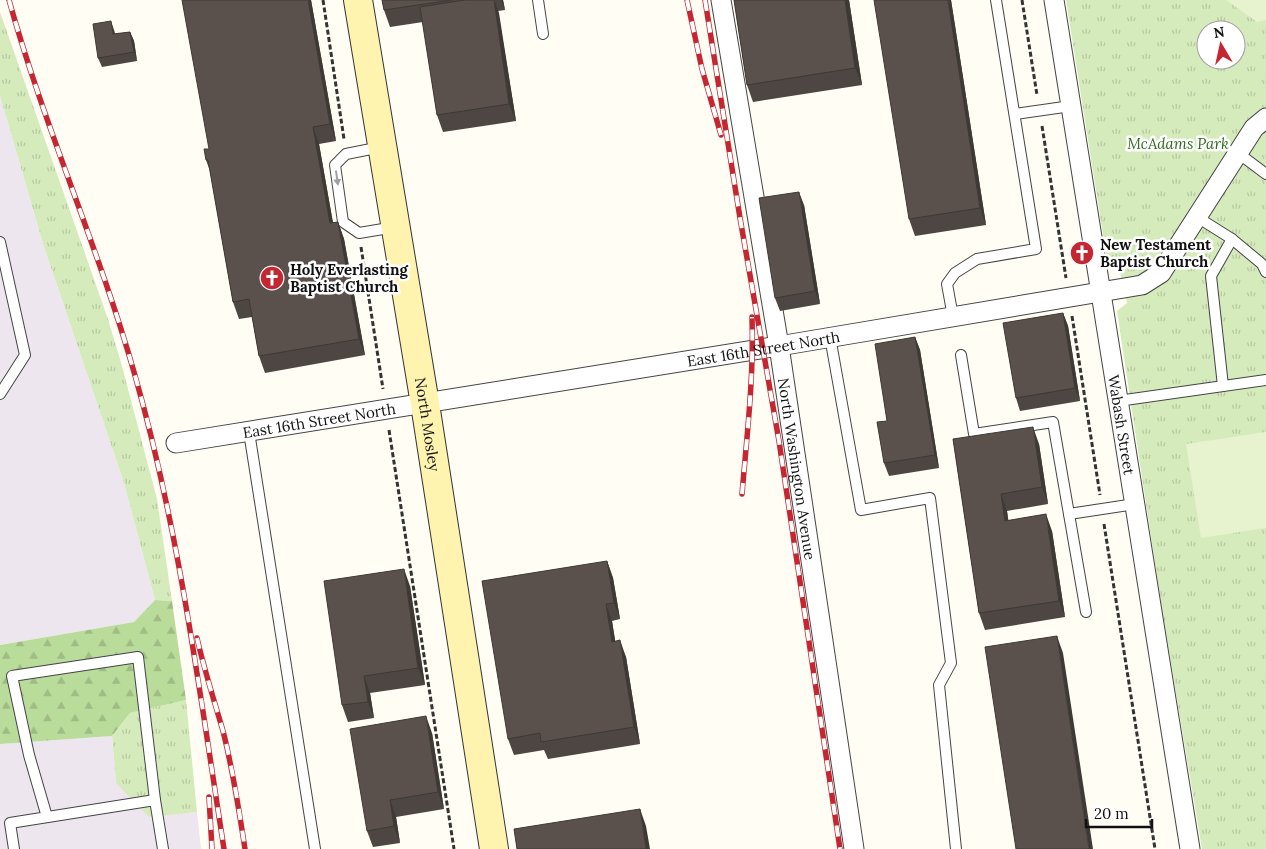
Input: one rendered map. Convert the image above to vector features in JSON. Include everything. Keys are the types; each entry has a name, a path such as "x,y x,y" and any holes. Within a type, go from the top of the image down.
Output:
{"street":[{"name":"North Mosley","path":"358,0 425,404 494,849"},
{"name":"North Washington Avenue","path":"721,0 779,346 854,849"},
{"name":"Wabash Street","path":"1054,0 1190,849"},
{"name":"East 16th Street North","path":"176,443 830,338 1142,285 1161,273 1254,128 1266,118"}],"lane":[{"path":"538,0 543,34"},
{"path":"954,317 947,284 955,273 977,258 1036,249 996,0"},
{"path":"1015,114 1071,106"},
{"path":"382,147 346,154 335,165 343,222 359,232 396,227"},
{"path":"1238,153 1266,174"},
{"path":"1198,217 1232,239 1262,264 1266,272"},
{"path":"1223,386 1211,276 1232,239"},
{"path":"0,242 25,355 0,394"},
{"path":"830,338 861,510 930,498 951,663 939,685 956,849"},
{"path":"961,355 974,434 1053,422 1086,612"},
{"path":"1118,401 1266,380"},
{"path":"249,432 315,849"},
{"path":"1069,514 1135,504"},
{"path":"47,817 29,755 12,676 138,657 155,800 163,849"},
{"path":"14,849 5,824 155,800"}],"path":[{"path":"1022,0 1155,849"}],"shaded area":[{"path":"0,96 44,247 124,483 155,600 134,622 0,645"},
{"path":"112,736 116,783 187,813 197,812 201,849 0,849 0,744"}],"green space":[{"name":"McAdams Park","path":"1066,0 1266,0 1266,849 1202,849 1162,610 1117,311 1127,303 1119,268 1107,260"},
{"path":"1226,0 1266,0 1266,20 1257,22"},
{"path":"0,12 108,319 122,366 157,499 172,601 155,600 124,483 44,247 0,96"},
{"path":"1266,432 1266,528 1201,538 1186,444"},
{"path":"155,600 172,601 186,700 130,713 112,736 0,744 0,645 134,622"},
{"path":"186,700 197,812 149,817 116,783 112,736 130,713"}],"building":[{"path":"182,0 308,0 330,124 313,127 330,223 338,222 359,339 259,356 249,299 233,302 208,160 206,160 204,149 209,149"},
{"path":"382,0 452,0 384,10"},
{"path":"465,0 494,0 509,104 437,115 420,7"},
{"path":"734,0 845,0 855,68 747,85"},
{"path":"874,0 948,0 980,208 909,219"},
{"path":"111,21 113,34 130,32 134,52 98,58 93,24"},
{"path":"799,192 815,291 775,298 759,198"},
{"path":"1063,313 1075,388 1016,398 1003,323"},
{"path":"915,337 935,455 884,463 877,422 887,421 875,344"},
{"path":"1033,427 1042,487 1001,494 1005,521 1046,514 1059,601 979,613 953,439"},
{"path":"607,561 614,603 606,604 612,642 620,640 634,727 541,742 540,733 508,739 482,581"},
{"path":"404,569 418,668 364,676 368,702 342,705 324,581"},
{"path":"1057,636 1089,849 1016,849 985,647"},
{"path":"426,716 438,792 390,800 394,826 367,831 350,729"},
{"path":"640,809 646,849 517,849 514,829"}],"railway":[{"path":"9,0 38,94 120,325 150,431 176,549 224,849"},
{"path":"687,0 702,69 721,135"},
{"path":"705,0 740,218 779,441 840,849"},
{"path":"742,494 751,383 752,317"},
{"path":"197,638 227,746 245,849"},
{"path":"209,797 212,849"}],"place":[{"name":"New Testament Baptist Church","path":"1082,253"},
{"name":"Holy Everlasting Baptist Church","path":"272,278"}]}
